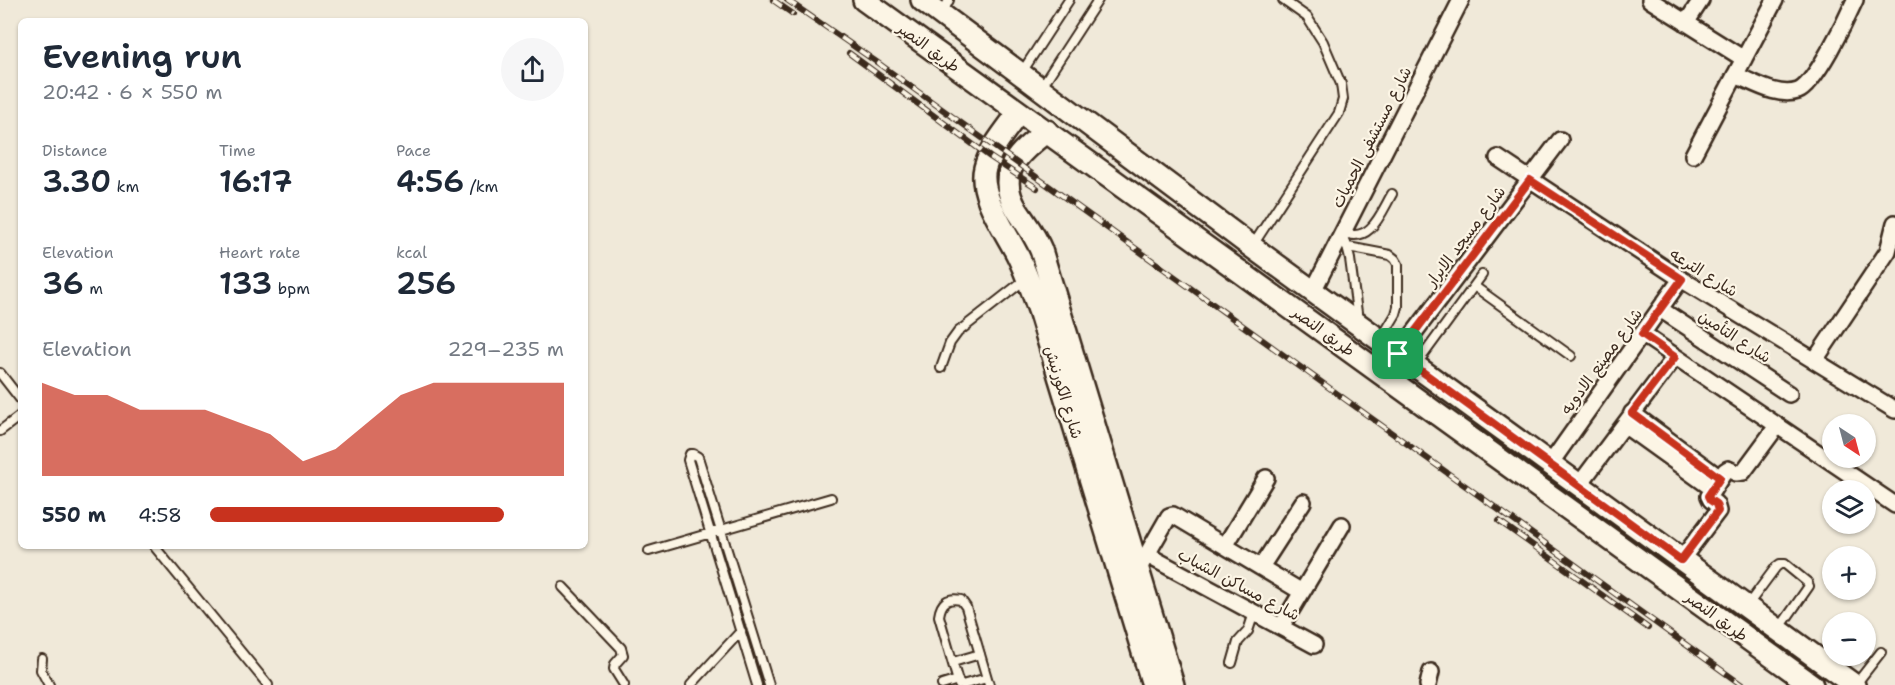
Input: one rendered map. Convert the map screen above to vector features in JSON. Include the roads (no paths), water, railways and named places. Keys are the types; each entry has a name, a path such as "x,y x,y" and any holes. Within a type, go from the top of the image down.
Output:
{"main road":[{"name":"طريق النصر","path":"864,0 1812,685"},
{"name":"طريق النصر","path":"922,0 946,7 1022,73 1252,247 1854,685"},
{"name":"شارع الكورنيش","path":"1019,112 987,161 984,179 993,210 1018,255 1039,310 1153,685"},
{"name":"شارع الكورنيش","path":"1047,131 1017,156 1009,174 1008,185 1013,202 1037,241 1048,273 1142,562 1173,685"},
{"path":"1027,278 1048,273"}],"street":[{"name":"شارع مستشفى الحميات","path":"1313,291 1344,237 1461,0"},
{"path":"1650,0 1744,59"},
{"path":"1686,23 1701,0"},
{"path":"1693,156 1775,0"},
{"path":"1736,75 1774,91 1799,91 1810,82 1855,0"},
{"name":"شارع مسجد الابرار","path":"1407,360 1560,140"},
{"name":"شارع الترعه","path":"1498,158 1682,279 1895,410"},
{"path":"1815,360 1888,251 1895,223"},
{"name":"شارع مصنع الادويه","path":"1550,464 1682,279"},
{"name":"شارع التأمين","path":"1660,309 1789,394"},
{"path":"1642,334 1895,505"},
{"path":"1579,485 1675,357"},
{"path":"1628,419 1716,484"},
{"path":"1681,560 1718,511 1716,504 1709,498 1716,484 1728,469 1736,473 1743,472 1778,426"},
{"path":"1225,546 1266,478"},
{"path":"1261,567 1304,502"},
{"path":"1142,562 1171,515 1302,592"},
{"path":"1281,627 1342,525"},
{"name":"شارع مساكن الشباب","path":"1142,562 1254,613 1314,645"}],"lane":[{"path":"1022,73 1069,0"},
{"path":"1041,87 1098,0"},
{"path":"1252,247 1339,113 1343,99 1341,84 1316,28 1307,17 1283,0"},
{"path":"1344,237 1357,236 1370,230 1392,194"},
{"path":"1344,237 1359,325"},
{"path":"1344,237 1390,255 1398,264 1398,307 1380,340"},
{"path":"1407,360 1482,275"},
{"path":"941,368 950,343 958,332 1027,278"},
{"path":"1474,286 1571,356"},
{"path":"0,374 18,396"},
{"path":"0,431 18,417"},
{"path":"758,685 688,460 690,454 693,453 698,457 770,685"},
{"path":"649,551 831,498"},
{"path":"156,549 267,685"},
{"path":"1746,607 1776,567 1785,564 1809,586 1778,630"},
{"path":"563,587 621,648 623,655 614,667 624,685"},
{"path":"942,685 988,681 966,607 961,600 953,598 945,601 940,607 939,616 960,683"},
{"path":"1232,663 1238,642 1248,631 1254,613"},
{"path":"691,685 741,631"},
{"path":"744,642 755,639"},
{"path":"1854,685 1881,652"},
{"path":"953,662 980,654"},
{"path":"42,659 41,670 49,685"}],"railway":[{"path":"773,0 793,14"},
{"path":"787,0 878,63 1742,685"},
{"path":"849,53 990,157 1037,188"},
{"path":"1499,521 1648,628"}]}
